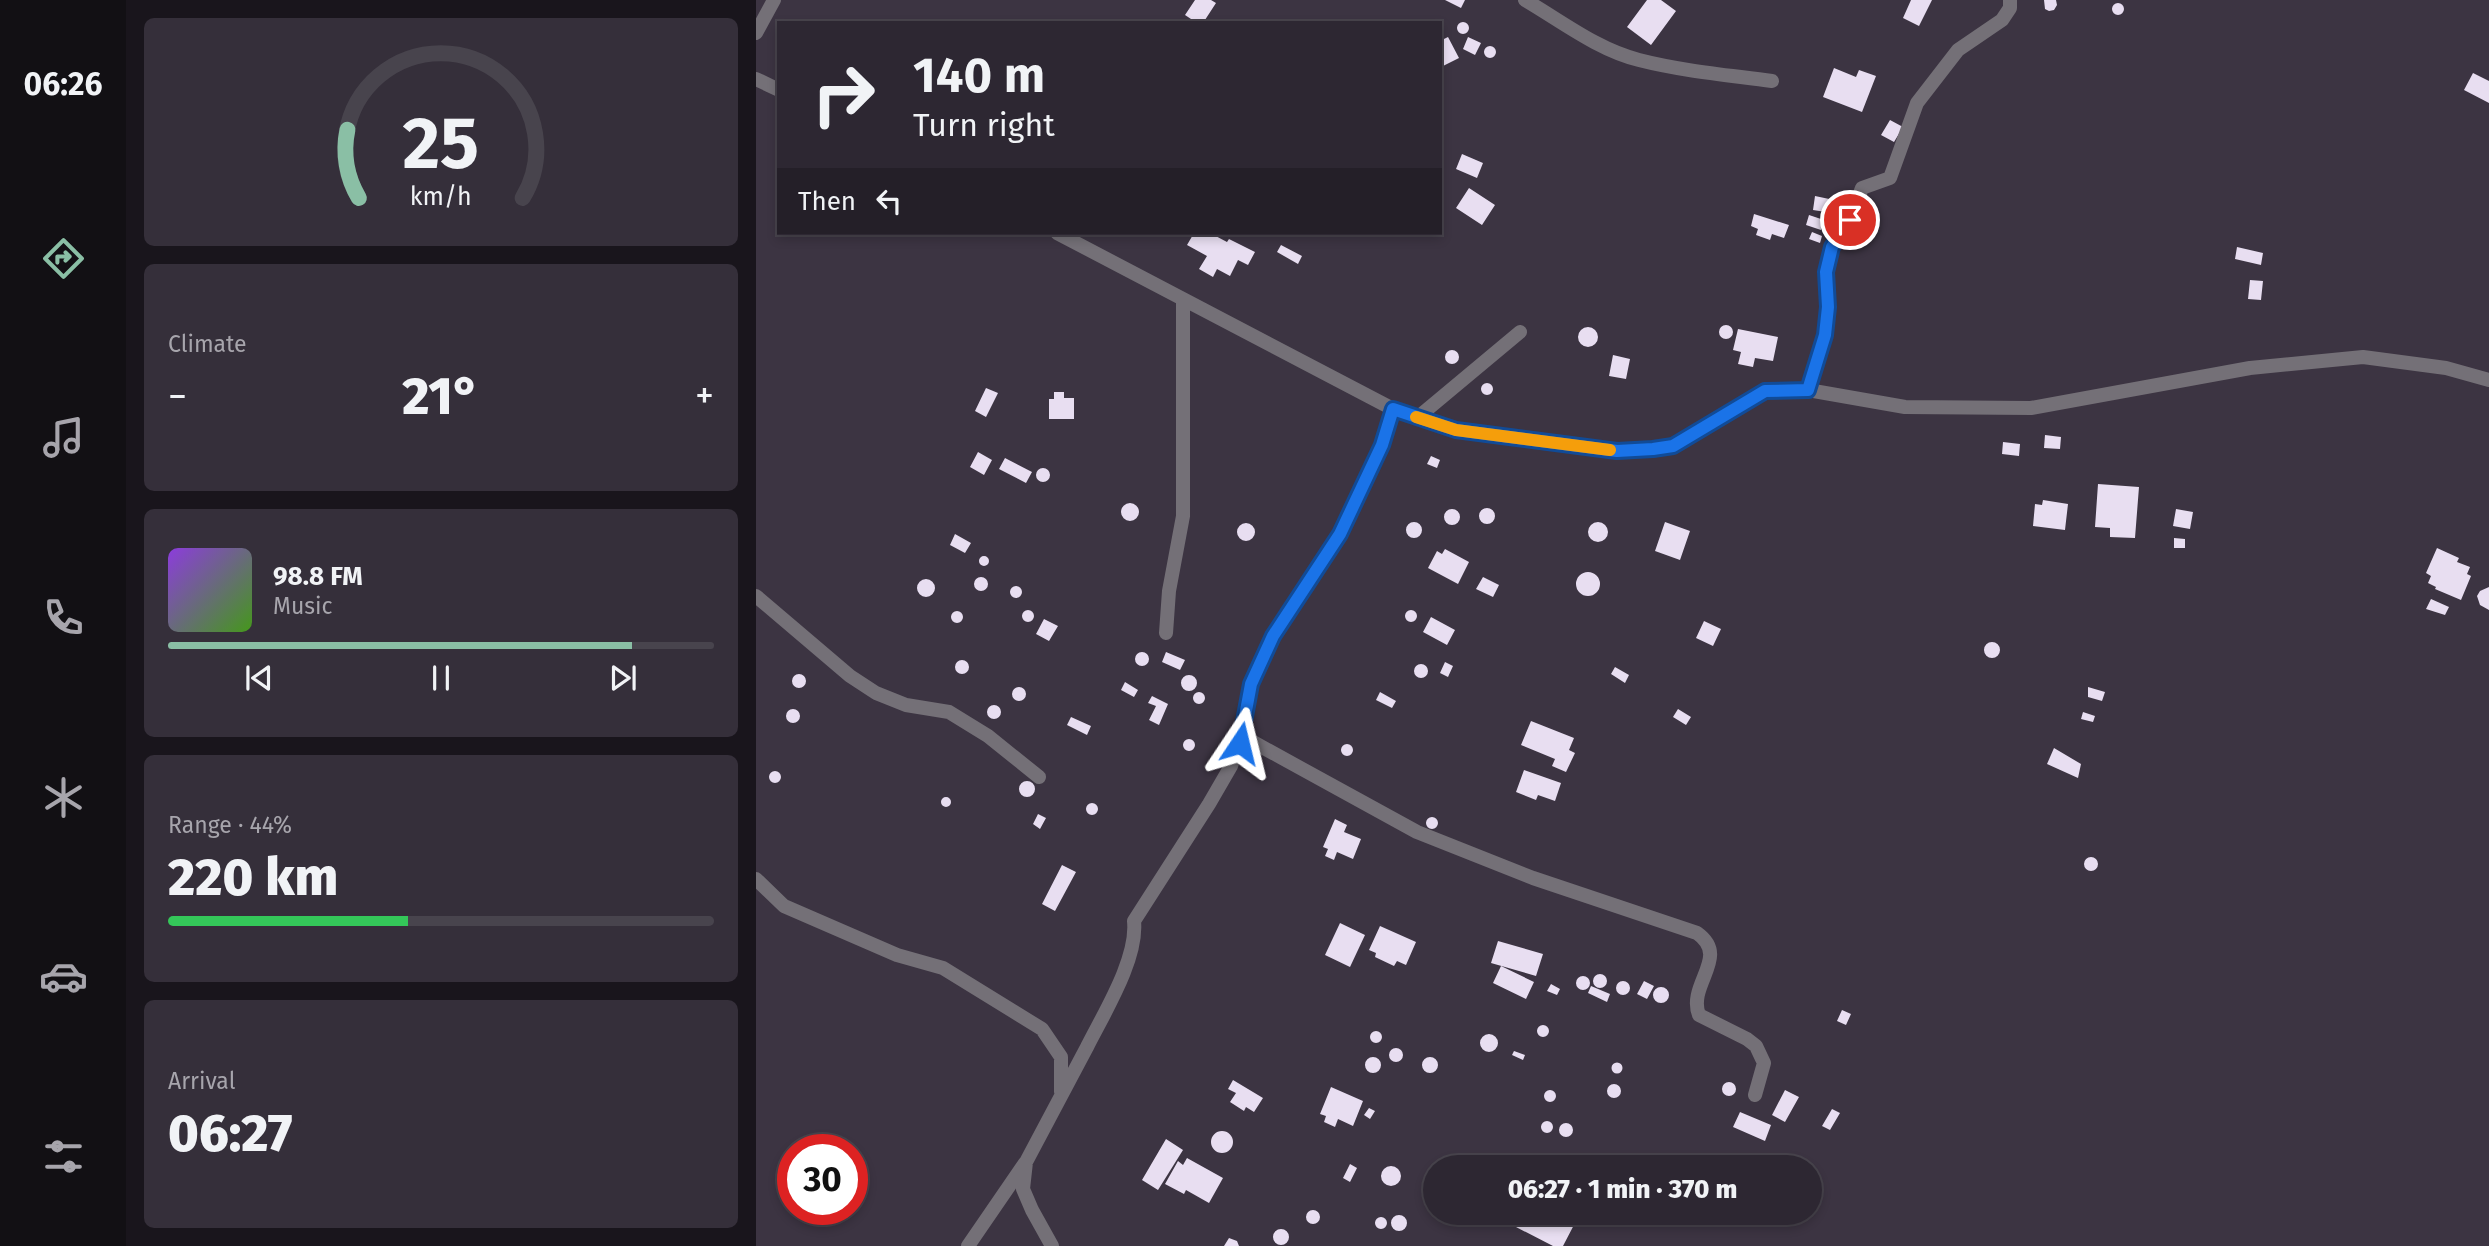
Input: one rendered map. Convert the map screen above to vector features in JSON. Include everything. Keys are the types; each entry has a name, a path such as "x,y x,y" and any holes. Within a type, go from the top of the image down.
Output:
{"street":[{"path":"756,33 774,0"},
{"path":"1525,0 1603,46 1638,60 1703,73 1772,81"},
{"path":"1808,390 1825,335 1828,307 1826,272 1832,247 1850,220 1862,188 1890,178 1917,103 1958,50 2002,20 2010,8 2010,0"},
{"path":"756,79 777,89"},
{"path":"1061,235 1393,409 1456,430 1617,451 1673,446 1765,391 1808,390 1905,407 2031,408 2250,368 2362,357 2446,368 2489,380"},
{"path":"1166,633 1169,591 1183,516 1183,300"},
{"path":"1417,418 1520,332"},
{"path":"968,1246 1026,1162 1061,1097 1109,1003 1129,956 1135,932 1134,921 1231,766 1240,743 1251,684 1268,648 1340,534 1382,445 1393,409"},
{"path":"756,596 849,676 876,693 906,705 949,712 988,736 1039,777"},
{"path":"1240,743 1253,742 1417,832 1533,878 1697,933 1707,940 1711,954 1695,1005 1699,1015 1756,1046 1764,1063 1755,1096"},
{"path":"756,879 784,906 897,955 943,968 1042,1029 1061,1057 1061,1097"},
{"path":"1026,1162 1023,1189 1052,1246"}],"building":[{"path":"1195,0 1211,0 1216,3 1204,21 1194,21 1185,15"},
{"path":"1445,0 1465,0 1461,8"},
{"path":"1647,0 1661,0 1676,11 1651,45 1627,27"},
{"path":"1911,0 1932,0 1919,26 1903,18"},
{"path":"2044,0 2056,0 2054,10 2045,9"},
{"path":"2113,4 2123,4 2123,14 2113,14"},
{"path":"1463,22 1469,28 1463,34 1457,28"},
{"path":"1448,37 1459,58 1443,66 1442,65 1442,40"},
{"path":"1468,37 1481,43 1475,55 1463,49"},
{"path":"1485,47 1495,47 1495,57 1485,57"},
{"path":"1834,68 1856,77 1859,70 1876,76 1862,112 1823,97"},
{"path":"2473,73 2489,81 2489,103 2464,90"},
{"path":"1890,120 1903,127 1894,142 1881,135"},
{"path":"1462,154 1483,163 1477,178 1456,169"},
{"path":"1469,188 1495,205 1482,225 1456,208"},
{"path":"1815,196 1834,200 1832,213 1813,210"},
{"path":"1754,214 1789,225 1784,238 1772,234 1770,240 1756,235 1758,229 1751,226"},
{"path":"1809,215 1824,220 1821,230 1806,225"},
{"path":"1812,232 1822,236 1820,243 1809,239"},
{"path":"1193,235 1214,235 1227,242 1229,239 1255,252 1248,265 1238,260 1230,276 1217,269 1213,277 1199,269 1207,256 1187,245"},
{"path":"1281,245 1302,256 1298,264 1277,252"},
{"path":"2237,247 2263,253 2261,265 2235,259"},
{"path":"2250,280 2263,281 2261,300 2248,299"},
{"path":"1726,325 1731,327 1731,337 1726,339 1721,337 1719,332 1721,327"},
{"path":"1588,327 1595,330 1598,337 1595,344 1588,347 1581,344 1578,337 1581,330"},
{"path":"1738,329 1778,337 1773,361 1755,358 1753,367 1738,364 1741,352 1733,350"},
{"path":"1449,350 1455,350 1459,357 1455,364 1449,364 1445,360 1445,354"},
{"path":"1613,355 1630,359 1626,379 1609,376"},
{"path":"1482,384 1492,384 1492,394 1482,394"},
{"path":"986,388 998,393 986,417 975,411"},
{"path":"1054,392 1064,392 1064,398 1074,398 1074,419 1049,419 1049,399 1054,399"},
{"path":"2045,435 2061,437 2060,449 2044,448"},
{"path":"2003,442 2020,444 2019,456 2002,454"},
{"path":"978,452 992,460 984,475 970,467"},
{"path":"1431,456 1440,460 1437,468 1427,464"},
{"path":"1005,458 1032,472 1026,483 999,469"},
{"path":"1040,468 1046,468 1050,475 1046,482 1040,482 1036,478 1036,472"},
{"path":"2098,484 2139,487 2135,538 2110,537 2110,528 2095,527"},
{"path":"2043,500 2068,504 2065,530 2033,526 2035,504 2042,505"},
{"path":"1130,503 1136,506 1139,512 1136,518 1130,521 1124,518 1121,512 1124,506"},
{"path":"1487,508 1493,510 1493,522 1487,524 1481,522 1479,516 1481,510"},
{"path":"1452,509 1458,511 1458,523 1452,525 1446,523 1444,517 1446,511"},
{"path":"2176,509 2193,512 2190,529 2173,526"},
{"path":"1414,522 1420,524 1420,536 1414,538 1408,536 1406,530 1408,524"},
{"path":"1598,522 1605,525 1608,532 1605,539 1598,542 1591,539 1588,532 1591,525"},
{"path":"1665,522 1690,531 1680,560 1655,551"},
{"path":"1246,523 1252,526 1255,532 1252,538 1246,541 1240,538 1237,532 1240,526"},
{"path":"955,534 971,543 965,553 950,545"},
{"path":"2174,538 2185,539 2185,548 2174,548"},
{"path":"2437,548 2459,558 2457,562 2470,567 2467,574 2471,576 2461,600 2435,589 2436,587 2428,583 2431,576 2426,573"},
{"path":"1445,549 1469,562 1458,584 1428,568 1437,551 1442,554"},
{"path":"984,556 988,557 988,565 984,566 980,565 979,561 980,557"},
{"path":"1588,572 1599,579 1600,584 1593,595 1588,596 1577,589 1576,584 1583,573"},
{"path":"978,577 984,577 988,584 984,591 978,591 974,587 974,581"},
{"path":"1483,577 1499,585 1493,597 1476,589"},
{"path":"922,579 930,579 935,588 933,595 922,597 917,592 917,584"},
{"path":"1016,586 1022,592 1016,598 1010,592"},
{"path":"2489,587 2489,610 2480,605 2477,596 2480,591"},
{"path":"2431,599 2449,607 2445,615 2426,609"},
{"path":"1028,610 1034,616 1028,622 1022,616"},
{"path":"957,611 963,617 957,623 951,617"},
{"path":"1406,611 1416,611 1416,621 1406,621"},
{"path":"1431,617 1455,630 1447,645 1423,632"},
{"path":"1044,619 1058,626 1049,641 1036,634"},
{"path":"1704,621 1721,629 1713,646 1696,638"},
{"path":"1992,642 1998,644 1998,656 1992,658 1986,656 1984,650 1986,644"},
{"path":"1139,652 1145,652 1149,659 1145,666 1139,666 1135,662 1135,656"},
{"path":"1166,652 1185,660 1180,670 1162,662"},
{"path":"959,660 965,660 969,667 965,674 959,674 955,670 955,664"},
{"path":"1445,662 1453,666 1448,677 1440,673"},
{"path":"1421,664 1426,666 1426,676 1421,678 1416,676 1414,671 1416,666"},
{"path":"1615,667 1629,675 1625,683 1611,674"},
{"path":"799,674 804,676 804,686 799,688 794,686 792,681 794,676"},
{"path":"1189,675 1197,683 1189,691 1181,683"},
{"path":"1125,682 1138,690 1134,697 1121,690"},
{"path":"1016,687 1022,687 1026,694 1022,701 1016,701 1012,697 1012,691"},
{"path":"2088,687 2105,692 2102,701 2088,697"},
{"path":"1199,692 1205,698 1199,704 1193,698"},
{"path":"1380,692 1396,701 1392,708 1376,700"},
{"path":"1152,696 1168,704 1159,725 1149,720 1156,706 1148,703"},
{"path":"991,705 997,705 1001,712 997,719 991,719 987,715 987,709"},
{"path":"793,709 798,711 798,721 793,723 788,721 786,716 788,711"},
{"path":"1678,709 1691,717 1686,725 1673,717"},
{"path":"2083,712 2095,716 2093,722 2081,719"},
{"path":"1071,717 1091,726 1087,735 1067,725"},
{"path":"1531,721 1574,738 1569,750 1575,753 1566,772 1552,766 1555,759 1521,745"},
{"path":"1184,740 1194,740 1194,750 1184,750"},
{"path":"1342,745 1352,745 1352,755 1342,755"},
{"path":"2054,748 2081,764 2078,778 2047,764"},
{"path":"1524,770 1561,783 1555,801 1538,795 1536,800 1516,792"},
{"path":"775,771 781,777 775,783 769,777"},
{"path":"1027,781 1035,789 1027,797 1019,789"},
{"path":"946,797 950,798 950,806 946,807 942,806 941,802 942,798"},
{"path":"1087,804 1097,804 1097,814 1087,814"},
{"path":"1038,814 1046,818 1040,829 1033,824"},
{"path":"1427,818 1437,818 1437,828 1427,828"},
{"path":"1335,819 1347,825 1344,832 1361,839 1353,859 1337,852 1334,860 1325,856 1328,849 1323,847"},
{"path":"2088,857 2094,857 2098,864 2094,871 2088,871 2084,867 2084,861"},
{"path":"1062,865 1076,872 1055,911 1042,904"},
{"path":"1340,923 1365,935 1350,967 1325,955"},
{"path":"1380,926 1416,942 1406,965 1397,961 1394,966 1375,957 1376,953 1369,950"},
{"path":"1498,941 1543,954 1536,976 1491,963"},
{"path":"1501,966 1534,982 1526,999 1493,983"},
{"path":"1600,974 1605,976 1605,986 1600,988 1595,986 1593,981 1595,976"},
{"path":"1583,976 1588,978 1588,988 1583,990 1578,988 1576,983 1578,978"},
{"path":"1623,981 1628,983 1628,993 1623,995 1618,993 1616,988 1618,983"},
{"path":"1644,981 1654,986 1647,999 1637,994"},
{"path":"1551,984 1560,989 1557,995 1547,991"},
{"path":"1591,986 1610,994 1607,1002 1588,993"},
{"path":"1661,987 1669,995 1661,1003 1653,995"},
{"path":"1842,1010 1851,1014 1846,1025 1837,1021"},
{"path":"1538,1026 1548,1026 1548,1036 1538,1036"},
{"path":"1376,1031 1382,1037 1376,1043 1370,1037"},
{"path":"1489,1034 1495,1037 1498,1043 1495,1049 1489,1052 1483,1049 1480,1043 1483,1037"},
{"path":"1396,1048 1401,1050 1401,1060 1396,1062 1391,1060 1389,1055 1391,1050"},
{"path":"1514,1051 1525,1055 1523,1060 1512,1055"},
{"path":"1373,1057 1379,1059 1379,1071 1373,1073 1367,1071 1365,1065 1367,1059"},
{"path":"1430,1057 1438,1065 1430,1073 1422,1065"},
{"path":"1617,1062 1623,1068 1617,1074 1611,1068"},
{"path":"1233,1080 1263,1098 1254,1112 1246,1107 1244,1111 1230,1102 1236,1093 1228,1089"},
{"path":"1729,1082 1734,1084 1734,1094 1729,1096 1724,1094 1722,1089 1724,1084"},
{"path":"1611,1084 1617,1084 1621,1091 1617,1098 1611,1098 1607,1094 1607,1088"},
{"path":"1331,1087 1363,1101 1353,1126 1338,1119 1335,1127 1324,1122 1326,1116 1320,1114"},
{"path":"1550,1090 1556,1096 1550,1102 1544,1096"},
{"path":"1785,1090 1799,1097 1785,1122 1772,1115"},
{"path":"1369,1108 1375,1111 1370,1119 1364,1115"},
{"path":"1832,1109 1840,1113 1830,1130 1822,1126"},
{"path":"1740,1112 1771,1125 1765,1141 1733,1127"},
{"path":"1547,1121 1553,1127 1547,1133 1541,1127"},
{"path":"1563,1123 1569,1123 1573,1130 1569,1137 1563,1137 1559,1133 1559,1127"},
{"path":"1218,1131 1226,1131 1233,1138 1233,1146 1226,1153 1218,1153 1211,1146 1211,1138"},
{"path":"1166,1139 1183,1150 1158,1190 1142,1180"},
{"path":"1187,1158 1223,1178 1209,1203 1186,1190 1184,1194 1165,1184 1178,1161 1183,1165"},
{"path":"1350,1164 1357,1168 1350,1182 1343,1178"},
{"path":"1391,1166 1398,1169 1401,1176 1398,1183 1391,1186 1384,1183 1381,1176 1384,1169"},
{"path":"1313,1210 1318,1212 1318,1222 1313,1224 1308,1222 1306,1217 1308,1212"},
{"path":"1396,1215 1402,1215 1407,1223 1405,1229 1396,1231 1391,1226 1391,1220"},
{"path":"1381,1217 1387,1223 1381,1229 1375,1223"},
{"path":"1574,1225 1563,1246 1553,1246 1516,1227"},
{"path":"1281,1229 1287,1231 1287,1243 1281,1245 1275,1243 1273,1237 1275,1231"},
{"path":"1229,1238 1237,1241 1239,1246 1224,1246"}],"slow traffic":[{"path":"1416,417 1456,430 1610,450"}],"route":[{"path":"1240,743 1251,684 1273,636 1340,534 1382,445 1393,409 1435,425 1495,436 1617,451 1673,446 1765,391 1808,390 1825,335 1828,307 1826,272 1832,247 1850,220"}]}
